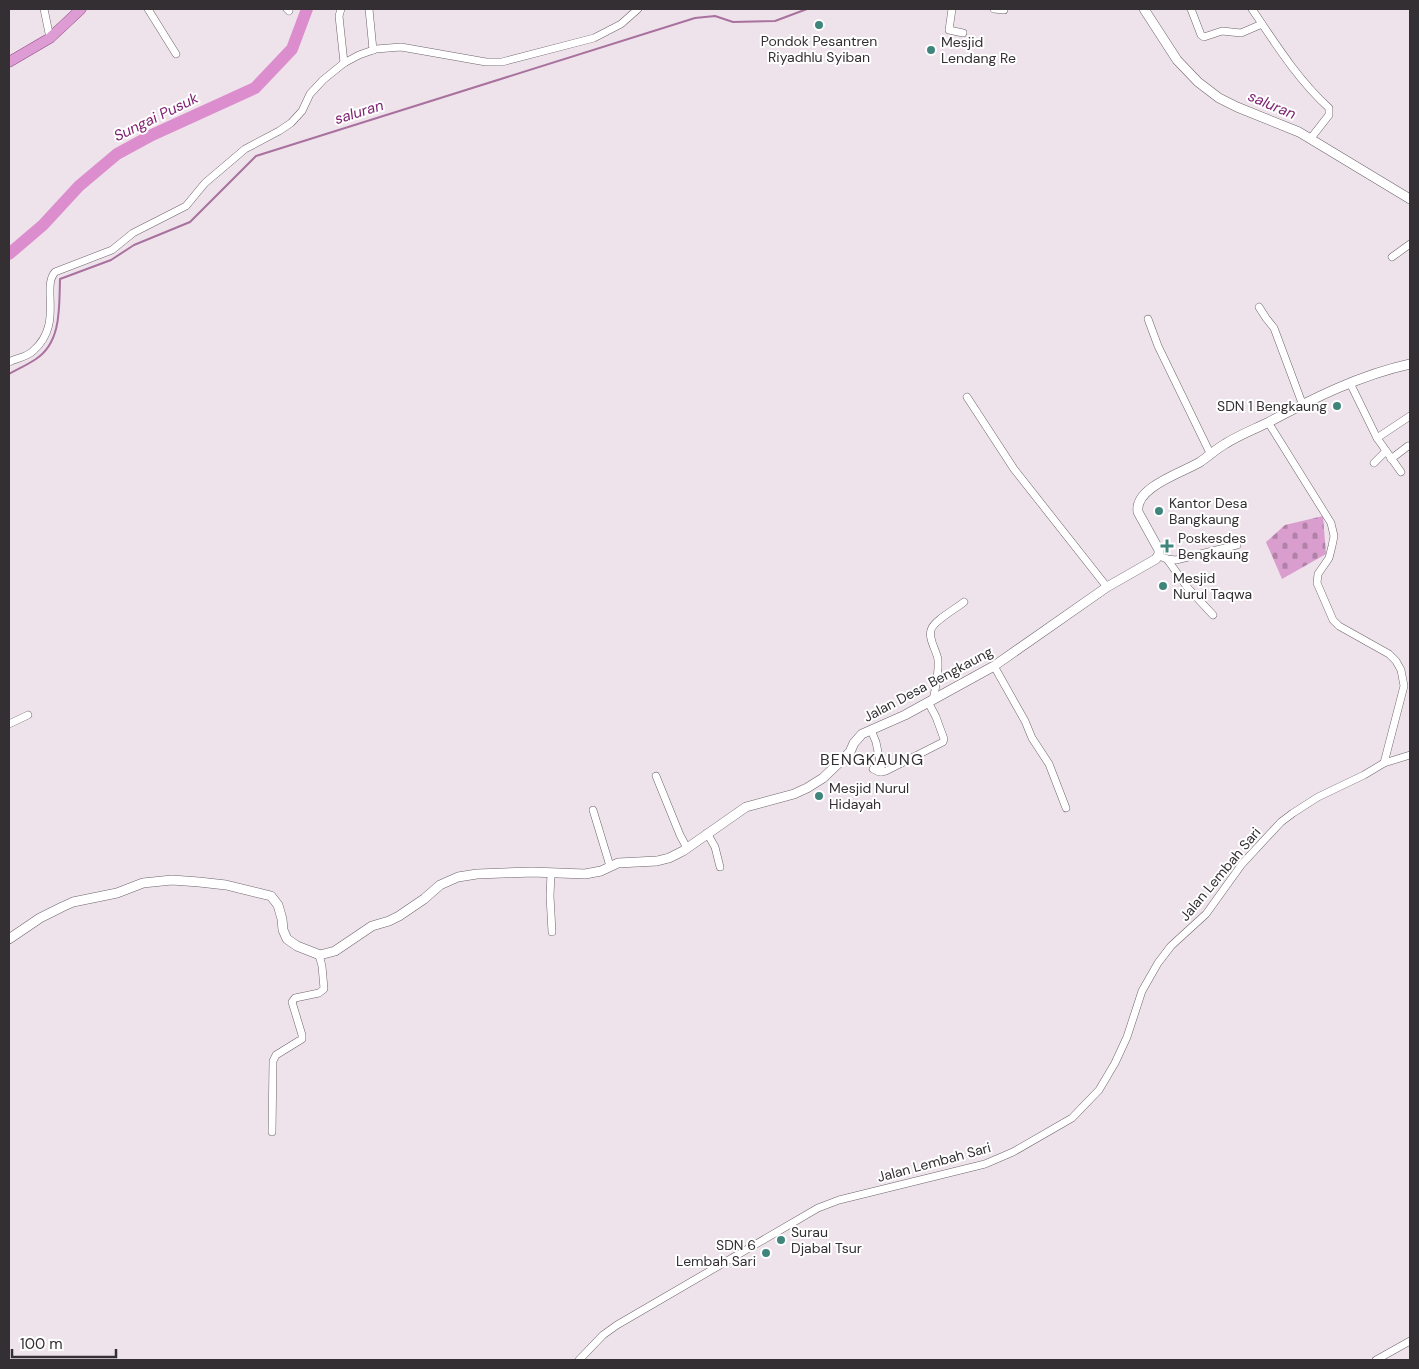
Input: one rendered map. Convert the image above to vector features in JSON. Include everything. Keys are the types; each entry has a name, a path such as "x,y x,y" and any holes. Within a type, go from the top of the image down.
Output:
{"main road":[{"path":"9,62 50,38 81,9"}],"street":[{"path":"44,9 50,38"},
{"path":"148,9 176,54"},
{"path":"341,9 339,16 344,63"},
{"path":"369,9 373,50"},
{"path":"9,362 31,353 45,336 51,318 50,281 55,272 112,250 133,233 186,206 205,182 245,149 291,123 299,115 307,98 316,87 344,63 373,50 401,47 486,62 502,62 594,38 621,24 638,9"},
{"path":"952,9 949,30 963,33"},
{"path":"994,9 1004,10"},
{"path":"1144,9 1178,60 1198,82 1228,102 1312,136 1409,197"},
{"path":"1191,9 1201,35 1204,37 1222,32 1241,33 1262,24"},
{"path":"1252,9 1312,93 1329,108 1329,115 1312,136"},
{"path":"1392,257 1410,244"},
{"path":"1260,307 1274,328 1302,403"},
{"path":"1148,319 1158,346 1210,453"},
{"path":"1213,615 1163,558 1138,512 1138,506 1145,495 1172,474 1200,462 1226,443 1302,403 1350,383 1410,364"},
{"path":"1350,383 1377,438 1401,472"},
{"path":"967,397 1014,469 1107,587"},
{"path":"1377,438 1410,416"},
{"path":"1268,422 1331,523 1333,530 1332,546 1329,558 1318,574 1317,583 1333,620 1339,626 1388,654 1396,661 1401,670 1404,686 1384,763"},
{"path":"1391,458 1408,446"},
{"path":"1374,463 1386,451"},
{"path":"1163,558 1183,558 1237,545"},
{"name":"Jalan Desa Bengkaung","path":"319,955 335,951 372,926 399,916 440,885 452,879 477,874 585,874 622,862 664,860 687,848 746,807 794,794 815,783 850,752 858,738 994,666 1107,587 1155,560 1163,558"},
{"path":"873,769 882,772 913,759 943,742 944,739 931,701 938,657 932,640 931,630 934,624 964,602"},
{"path":"994,666 1048,764 1066,808"},
{"path":"9,724 28,715"},
{"path":"871,730 876,742 882,772"},
{"name":"Jalan Lembah Sari","path":"579,1360 617,1325 818,1208 839,1200 985,1164 1013,1152 1072,1118 1099,1090 1115,1063 1127,1037 1142,992 1158,963 1171,946 1206,914 1242,864 1281,822 1318,797 1364,775 1384,763 1410,755"},
{"path":"656,776 687,848"},
{"path":"593,810 610,866"},
{"path":"707,833 715,848 720,867"},
{"path":"551,873 552,932"},
{"path":"9,939 40,918 73,902 117,893 143,883 172,880 226,886 271,896 278,906 287,939 297,946 319,955 324,989 319,993 295,998 292,1003 302,1039 278,1054 273,1061 272,1132"},
{"path":"1376,1360 1410,1341"}],"green space":[{"path":"1323,516 1326,554 1282,579 1266,542 1285,525"}],"waterway":[{"name":"Sungai Pusuk","path":"9,254 43,225 79,186 117,154 152,135 255,88 292,49 307,9"},
{"name":"saluran","path":"9,374 36,359 51,343 59,312 60,279 111,260 134,245 190,222 256,156 695,18 715,16 733,22 775,21 807,9"}],"place":[{"name":"Pondok Pesantren Riyadhlu Syiban","path":"819,25"},
{"name":"Mesjid Lendang Re","path":"931,50"},
{"name":"SDN 1 Bengkaung","path":"1337,406"},
{"name":"Kantor Desa Bangkaung","path":"1159,511"},
{"name":"Poskesdes Bengkaung","path":"1167,546"},
{"name":"Mesjid Nurul Taqwa","path":"1163,586"},
{"name":"Mesjid Nurul Hidayah","path":"819,796"},
{"name":"Surau Djabal Tsur","path":"781,1240"},
{"name":"SDN 6 Lembah Sari","path":"766,1253"}],"district":[{"name":"BENGKAUNG","path":"872,759"}]}
